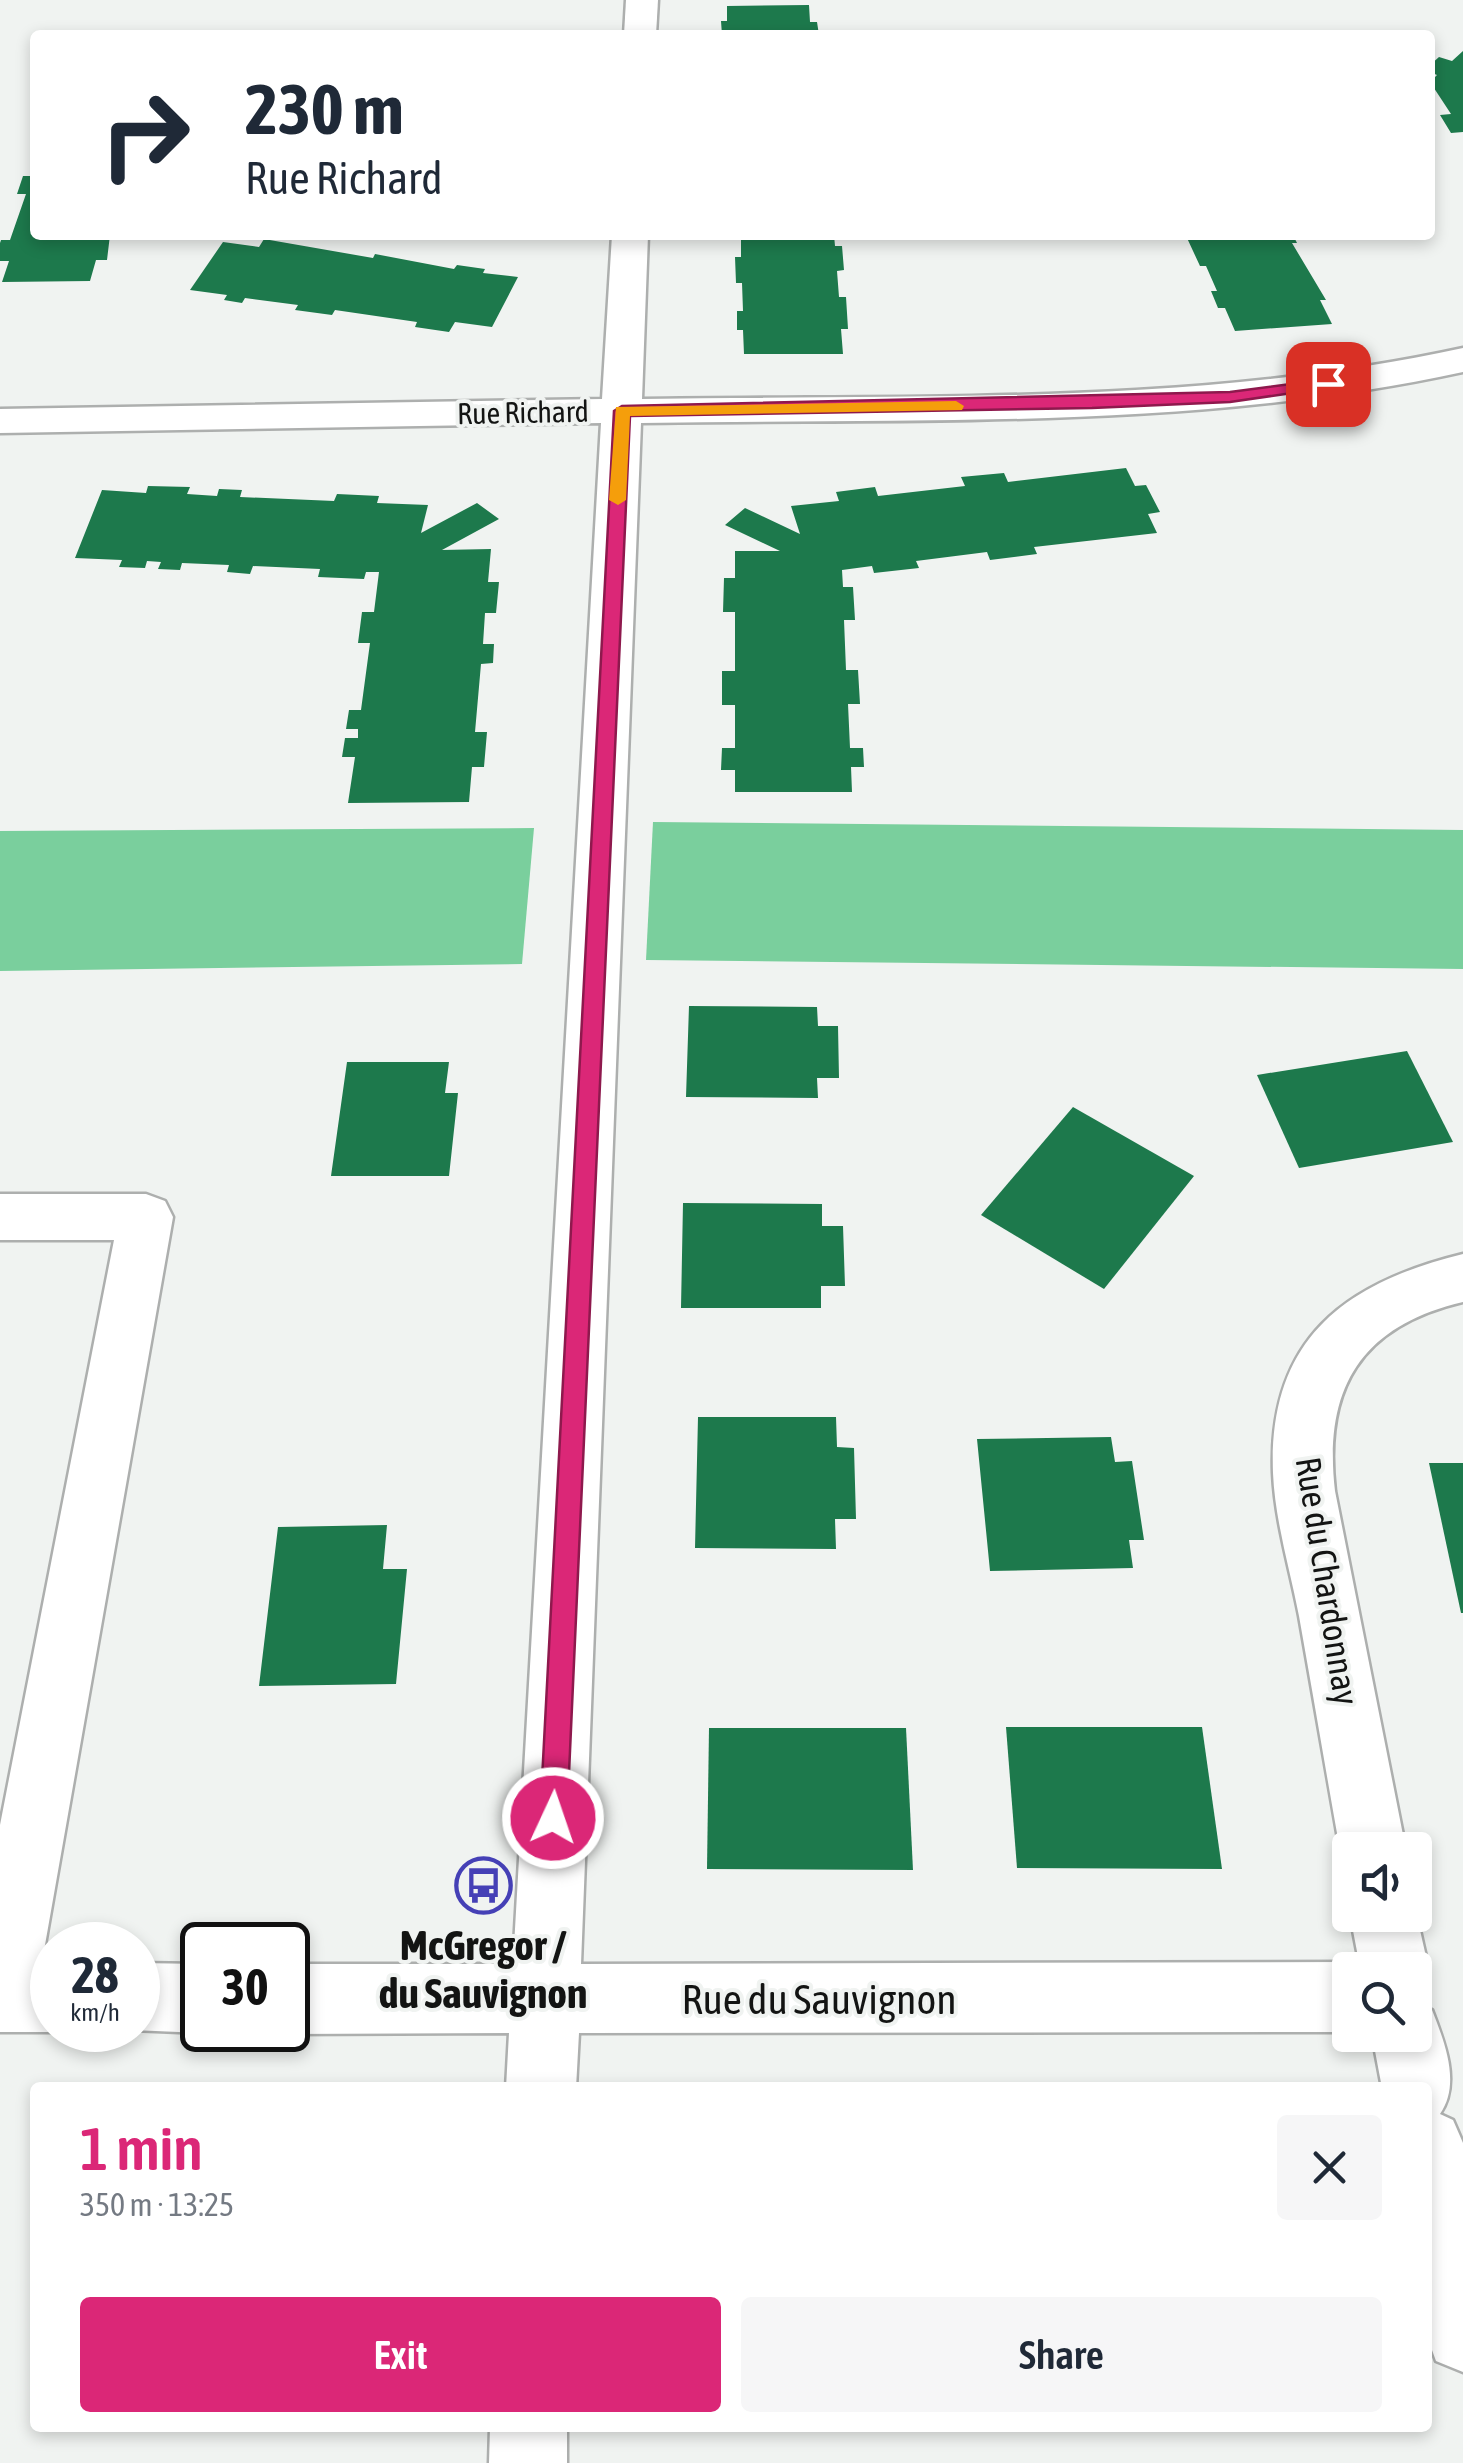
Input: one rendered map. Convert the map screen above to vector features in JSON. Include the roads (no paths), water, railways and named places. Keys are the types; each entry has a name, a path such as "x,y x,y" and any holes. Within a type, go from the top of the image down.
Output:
{"street":[{"path":"640,30 642,0"},
{"path":"541,2082 630,240"},
{"name":"Rue Richard","path":"0,421 977,406 1230,397 1360,380 1463,360"},
{"path":"0,1216 146,1216 0,1997 30,1997"},
{"name":"Rue du Chardonnay","path":"1369,1832 1303,1472 1308,1404 1328,1353 1371,1311 1422,1285 1463,1278"},
{"name":"Rue du Sauvignon","path":"310,1999 1332,1997"},
{"path":"1410,2052 1415,2082"},
{"path":"1432,2167 1463,2334"},
{"path":"528,2463 530,2432"}],"place":[{"name":"McGregor / du Sauvignon","path":"483,1885"}]}
